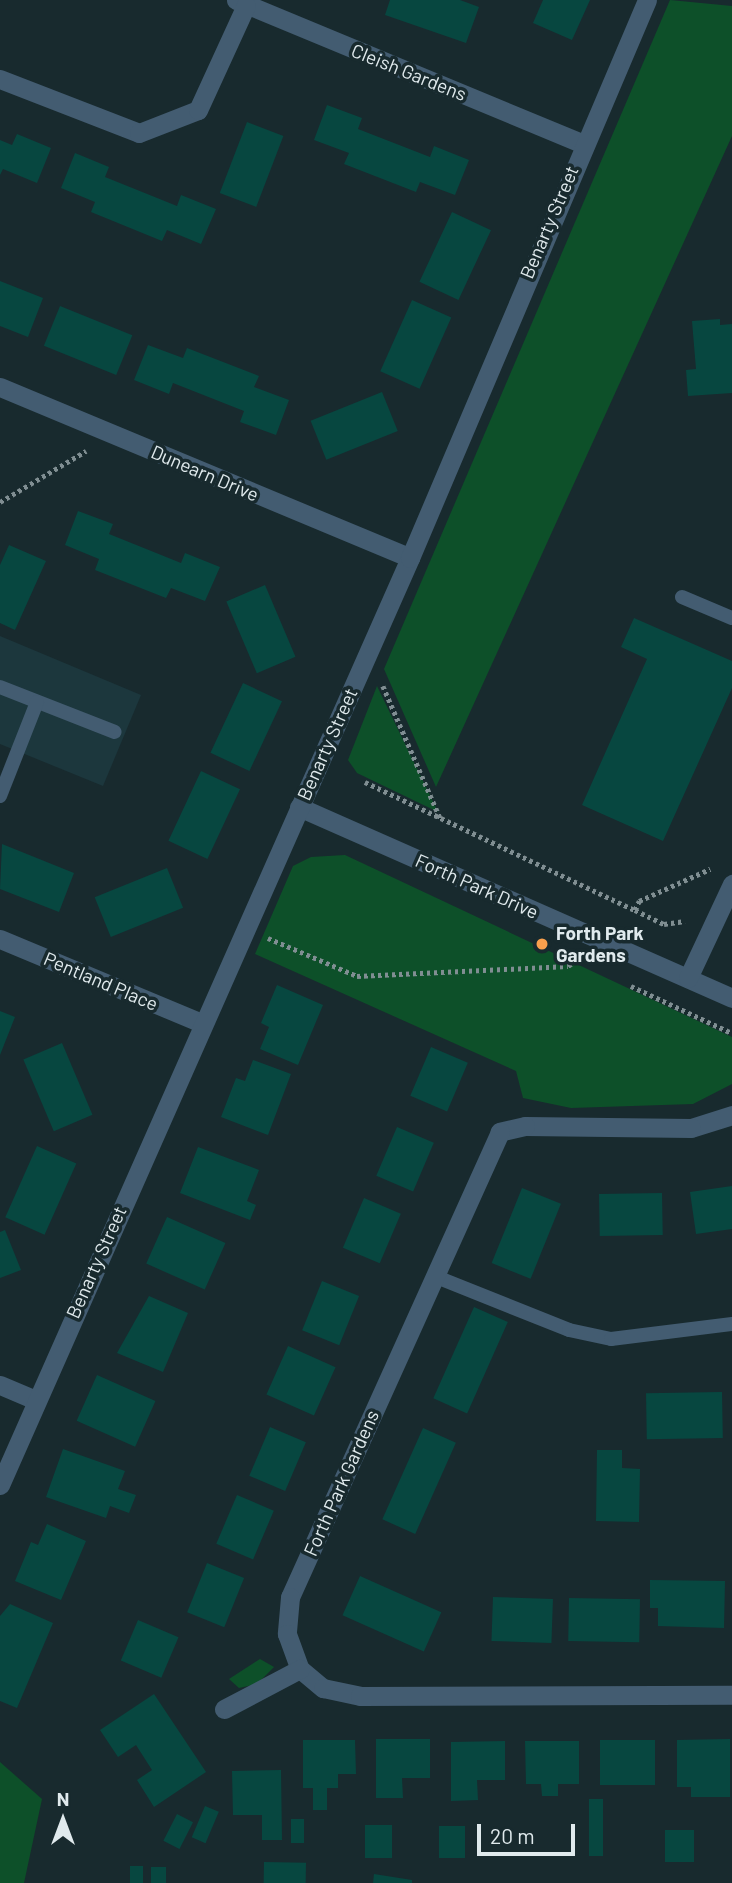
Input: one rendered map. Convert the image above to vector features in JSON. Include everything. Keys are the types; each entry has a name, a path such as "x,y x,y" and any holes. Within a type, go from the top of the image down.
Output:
{"street":[{"name":"Benarty Street","path":"0,1485 35,1400 410,558 582,143 647,0"},
{"name":"Cleish Gardens","path":"241,2 582,143"},
{"path":"0,79 139,133 198,110 241,2"},
{"name":"Dunearn Drive","path":"0,387 410,558"},
{"name":"Forth Park Drive","path":"299,807 732,998"},
{"path":"688,978 726,891"},
{"name":"Pentland Place","path":"0,939 202,1023"},
{"name":"Forth Park Gardens","path":"300,1669 287,1634 290,1597 500,1132 525,1126 691,1128 732,1115"},
{"path":"0,1385 35,1400"},
{"path":"225,1709 300,1669 323,1688 360,1696 732,1695"}],"lane":[{"path":"682,597 732,618"},
{"path":"0,687 115,732"},
{"path":"0,796 37,702"},
{"path":"434,1276 569,1331 611,1339 732,1324"}],"path":[{"path":"0,502 86,449"},
{"path":"367,654 442,820"},
{"path":"365,782 664,924 690,918"},
{"path":"635,910 639,901 713,867 719,868 726,891"},
{"path":"271,926 266,938 357,976 568,966 574,958 586,964"},
{"path":"622,981 732,1033"}],"shaded area":[{"path":"0,636 141,695 103,786 0,744"}],"green space":[{"path":"670,0 732,6 732,136 436,787 384,669"},
{"path":"377,686 438,812 357,773 348,760"},
{"path":"345,855 732,1037 732,1084 693,1104 571,1108 523,1098 516,1071 255,954 293,866 311,857"},
{"path":"260,1659 274,1667 257,1684 239,1688 229,1679"},
{"path":"0,1762 42,1799 24,1883 0,1883"}],"building":[{"path":"390,0 460,0 479,7 466,43 385,15"},
{"path":"543,0 590,0 572,40 533,23"},
{"path":"327,105 362,118 358,129 430,157 434,146 469,160 455,195 420,182 416,192 344,164 349,153 314,140"},
{"path":"247,122 283,136 256,207 220,193"},
{"path":"17,134 51,148 37,183 3,169 0,175 0,140 12,145"},
{"path":"75,153 109,167 105,177 177,206 181,195 216,209 201,244 167,230 162,241 91,212 95,202 61,188"},
{"path":"452,212 491,230 458,300 419,282"},
{"path":"0,281 43,298 28,337 0,326"},
{"path":"412,300 451,317 420,389 380,371"},
{"path":"60,306 132,335 116,375 44,346"},
{"path":"720,319 720,325 732,324 732,393 688,396 686,370 696,369 692,321"},
{"path":"148,345 183,358 187,348 259,376 254,387 289,400 276,435 240,422 244,411 173,383 169,394 134,380"},
{"path":"382,392 398,431 326,460 311,421"},
{"path":"78,511 113,524 109,534 181,563 185,553 220,567 205,601 171,588 166,598 95,570 99,559 65,545"},
{"path":"9,545 46,561 15,630 0,623 0,565"},
{"path":"265,585 295,657 257,673 226,601"},
{"path":"634,618 732,661 732,688 663,841 582,805 647,659 621,647"},
{"path":"243,683 282,701 249,771 210,753"},
{"path":"201,771 240,789 207,859 168,841"},
{"path":"2,844 74,873 59,912 0,889"},
{"path":"167,868 183,908 111,937 95,897"},
{"path":"277,985 323,1005 298,1065 260,1049 269,1027 261,1023"},
{"path":"0,1011 15,1017 0,1055"},
{"path":"62,1043 92,1115 54,1131 23,1059"},
{"path":"431,1047 468,1063 447,1111 410,1096"},
{"path":"253,1060 291,1074 268,1135 221,1117 236,1078 245,1081"},
{"path":"397,1127 434,1143 413,1191 376,1176"},
{"path":"37,1146 76,1163 45,1235 5,1217"},
{"path":"198,1147 259,1170 247,1201 256,1205 250,1220 180,1193"},
{"path":"732,1186 732,1229 696,1234 690,1192"},
{"path":"522,1188 561,1204 531,1279 492,1263"},
{"path":"662,1193 663,1235 600,1236 599,1194"},
{"path":"364,1198 401,1214 380,1263 343,1248"},
{"path":"167,1217 225,1243 205,1290 146,1264"},
{"path":"5,1230 21,1270 0,1278 0,1232"},
{"path":"322,1281 359,1296 339,1345 302,1330"},
{"path":"149,1296 188,1313 163,1372 117,1353"},
{"path":"474,1307 508,1322 467,1413 433,1398"},
{"path":"288,1346 336,1367 314,1416 266,1394"},
{"path":"97,1375 155,1401 135,1447 77,1421"},
{"path":"722,1392 723,1438 647,1439 646,1393"},
{"path":"270,1427 306,1442 285,1491 249,1476"},
{"path":"423,1428 456,1443 415,1534 382,1519"},
{"path":"63,1449 125,1471 118,1489 136,1495 129,1513 110,1506 106,1518 46,1497"},
{"path":"597,1450 622,1450 622,1468 640,1469 639,1522 596,1521"},
{"path":"237,1495 274,1511 253,1559 216,1544"},
{"path":"47,1524 86,1541 61,1600 15,1581 31,1542 38,1545"},
{"path":"207,1563 244,1578 224,1627 187,1612"},
{"path":"360,1576 441,1612 424,1651 343,1615"},
{"path":"650,1580 725,1581 724,1628 658,1626 658,1608 650,1608"},
{"path":"493,1597 553,1599 551,1643 491,1641"},
{"path":"569,1598 640,1599 639,1642 568,1641"},
{"path":"10,1604 53,1623 17,1708 0,1701 0,1616"},
{"path":"138,1620 179,1637 161,1678 121,1661"},
{"path":"154,1694 206,1772 154,1807 137,1780 152,1770 136,1745 118,1757 100,1730"},
{"path":"376,1739 430,1739 430,1778 402,1778 403,1798 376,1798"},
{"path":"730,1739 730,1797 691,1797 691,1787 677,1787 677,1740"},
{"path":"303,1740 355,1740 356,1774 338,1774 338,1788 327,1788 327,1810 313,1810 313,1788 303,1788"},
{"path":"600,1740 655,1740 655,1785 600,1785"},
{"path":"505,1741 505,1780 477,1780 478,1800 451,1801 451,1742"},
{"path":"525,1741 579,1741 579,1784 558,1784 558,1796 542,1796 541,1784 526,1784"},
{"path":"281,1770 282,1840 262,1840 262,1815 233,1815 232,1771"},
{"path":"589,1799 603,1799 603,1856 589,1856"},
{"path":"205,1806 219,1812 206,1843 192,1837"},
{"path":"177,1814 193,1822 179,1849 163,1841"},
{"path":"291,1819 304,1819 304,1843 291,1843"},
{"path":"365,1825 392,1825 392,1858 365,1858"},
{"path":"439,1826 465,1826 465,1858 439,1858"},
{"path":"665,1830 694,1830 694,1862 665,1862"},
{"path":"264,1862 306,1863 306,1883 264,1883"},
{"path":"130,1866 143,1866 143,1883 130,1883"},
{"path":"151,1867 166,1867 166,1883 151,1883"},
{"path":"374,1874 412,1880 412,1883 373,1883"}],"place":[{"name":"Forth Park Gardens","path":"542,944"}]}
